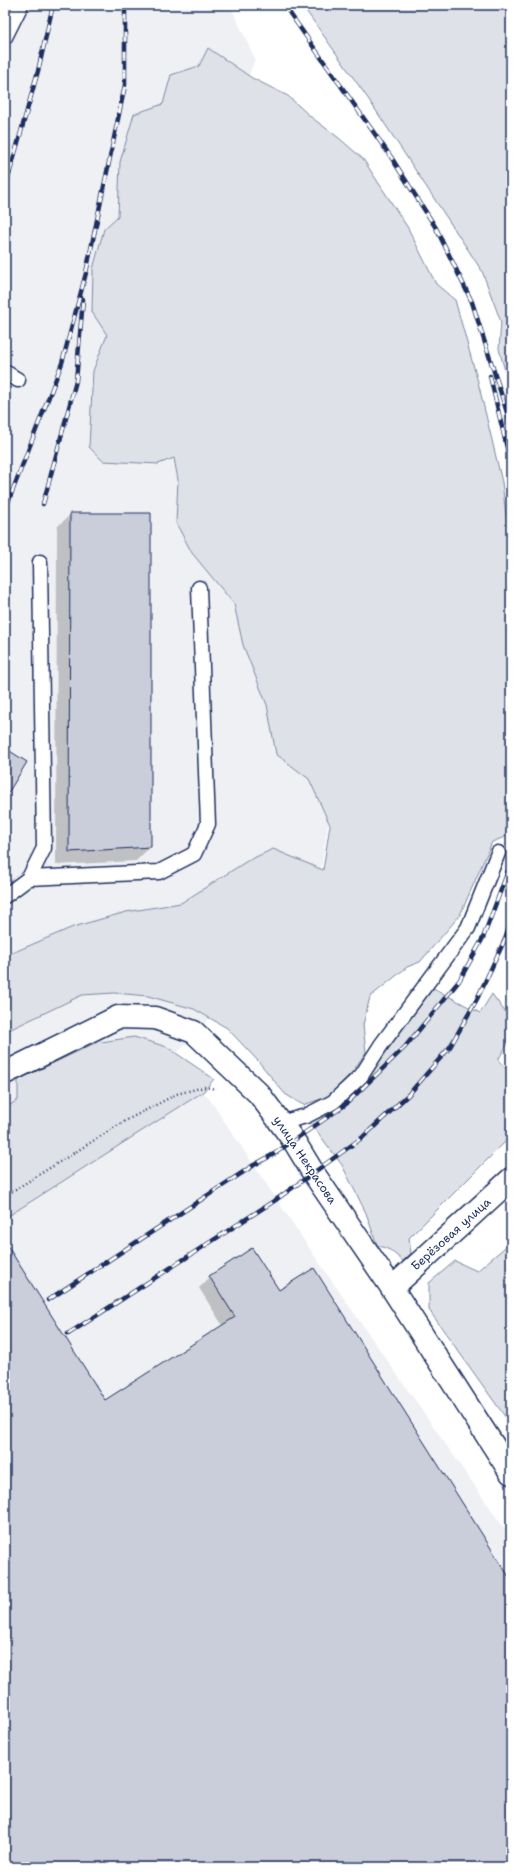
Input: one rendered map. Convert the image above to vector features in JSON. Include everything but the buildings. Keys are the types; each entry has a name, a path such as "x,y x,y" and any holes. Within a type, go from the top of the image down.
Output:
{"main road":[{"name":"улица Некрасова","path":"5,1072 118,1017 155,1018 194,1032 258,1094 280,1123 392,1288 511,1473"},
{"name":"Берёзовая улица","path":"392,1288 511,1179"}],"lane":[{"path":"5,37 22,5"},
{"path":"5,372 18,380"},
{"path":"5,896 29,878 44,848 40,562"},
{"path":"29,878 159,872 194,854 208,824 199,588"},
{"path":"280,1123 306,1116 333,1102 361,1076 381,1045 468,928 498,853"}],"path":[{"path":"5,1196 125,1121 177,1094 204,1087 219,1089"}],"shaded area":[{"path":"5,5 230,5 255,59 191,227 331,807 315,906 170,1061 208,1097 320,1264 511,1538 511,1867 5,1867"},
{"path":"302,5 511,5 511,393 499,349 501,322 482,271 369,100"},
{"path":"208,48 252,78 288,96 311,117 339,138 363,159 408,228 436,284 455,300 478,382 502,482 511,557 511,814 505,837 492,842 460,915 420,962 407,967 370,997 363,1025 366,1052 353,1071 327,1097 303,1105 285,1094 258,1061 227,1028 194,1009 148,996 114,993 82,995 5,1032 5,956 73,927 126,912 181,903 247,861 273,849 323,870 330,825 309,779 276,754 267,705 243,645 234,604 192,553 176,523 178,480 174,458 158,464 103,461 89,447 93,371 107,335 92,312 93,269 104,229 118,216 120,162 134,114 163,104 171,75 199,66"},
{"path":"433,988 480,1013 492,994 511,1020 511,1038 498,1060 511,1074 511,1136 409,1238 411,1253 403,1261 390,1250 377,1245 366,1213 342,1165 310,1122 329,1109 381,1059"},
{"path":"134,1037 167,1047 214,1079 203,1092 5,1218 5,1108 18,1100 18,1080 95,1043"},
{"path":"511,1242 511,1425 429,1310 429,1283 455,1261 477,1271"}],"railway":[{"path":"5,189 38,71 53,5"},
{"path":"5,510 62,363 86,273 125,85 125,5"},
{"path":"284,5 391,157 436,228 472,302 511,425"},
{"path":"43,504 76,381 83,299"},
{"path":"490,376 511,465"},
{"path":"48,1300 254,1165 274,1154 345,1105 405,1047 459,981 483,938 511,863"},
{"path":"68,1334 277,1199 363,1137 409,1094 450,1047 477,999 506,937 511,921"}]}
